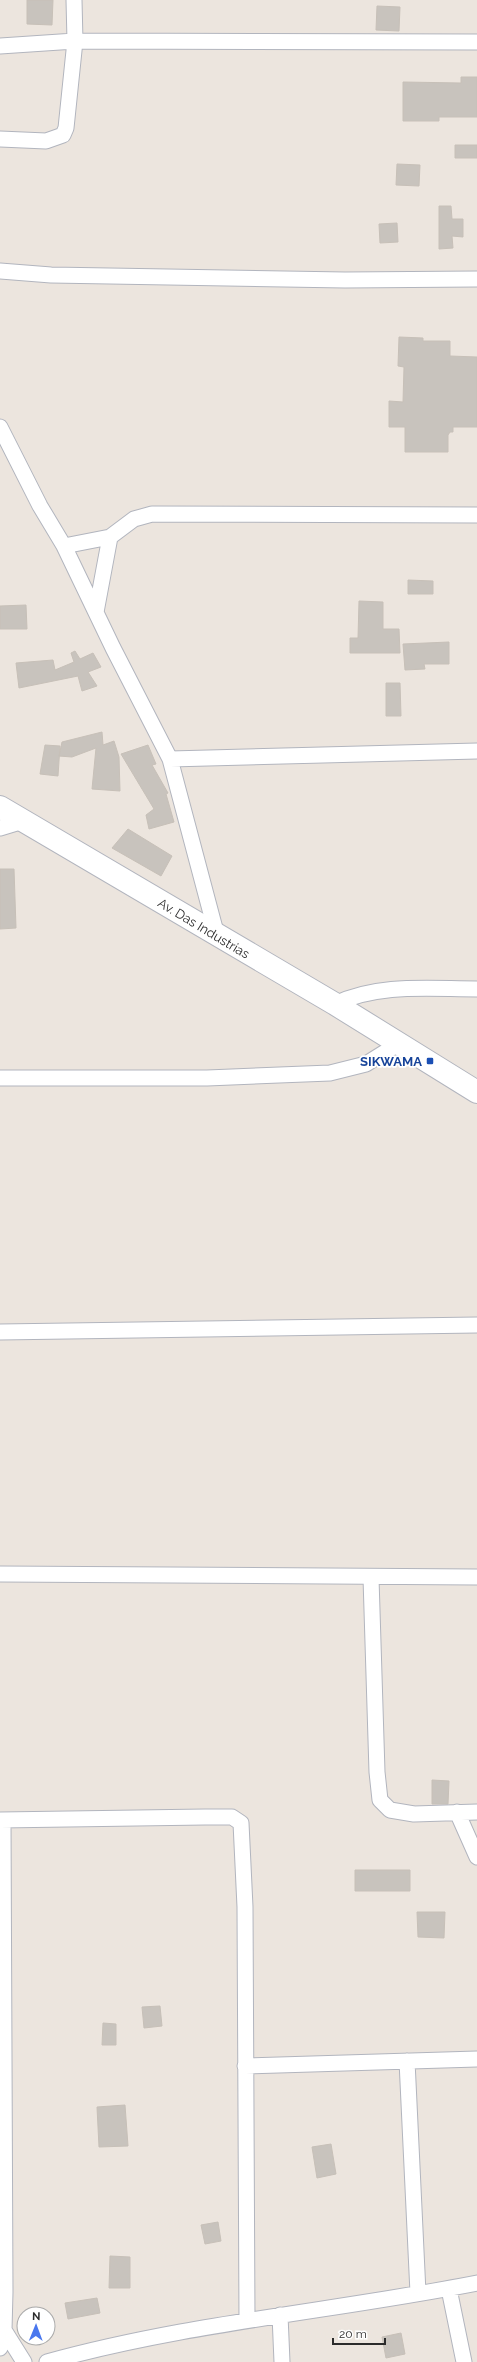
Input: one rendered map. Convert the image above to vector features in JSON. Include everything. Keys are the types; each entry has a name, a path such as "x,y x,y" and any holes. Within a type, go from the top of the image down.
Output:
{"main road":[{"name":"Av. Das Industrias","path":"0,807 335,1004 477,1092"}],"street":[{"path":"0,139 46,141 63,136 66,128 75,42 74,0"},
{"path":"0,46 75,42 477,42"},
{"path":"0,271 51,275 329,280 477,279"},
{"path":"2,435 40,506 64,546 170,759 218,936"},
{"path":"64,546 110,538 134,519 152,514 477,515"},
{"path":"96,612 110,538"},
{"path":"170,759 477,751"},
{"path":"0,828 24,821"},
{"path":"335,1004 350,997 374,990 477,989"},
{"path":"0,1078 207,1078 330,1073 366,1064 403,1047"},
{"path":"0,1332 477,1325"},
{"path":"0,1574 477,1578"},
{"path":"371,1578 377,1772 380,1800 390,1810 414,1814 477,1812"},
{"path":"457,1812 477,1857"},
{"path":"0,2348 4,2330 2,1820 205,1816 232,1817 241,1823 243,1837 246,2320"},
{"path":"245,2066 477,2059"},
{"path":"407,2061 418,2293"},
{"path":"47,2362 76,2358 246,2320 448,2289 477,2283"},
{"path":"448,2289 464,2362"},
{"path":"280,2315 282,2362"},
{"path":"4,2330 24,2362"}],"building":[{"path":"27,0 53,0 52,25 27,24"},
{"path":"377,6 400,7 399,31 376,30"},
{"path":"461,77 477,77 477,117 439,117 439,121 403,121 403,82 461,83"},
{"path":"455,145 477,145 477,158 455,158"},
{"path":"397,164 420,165 419,186 396,185"},
{"path":"439,206 451,206 452,219 463,219 463,237 452,236 453,248 439,249"},
{"path":"397,223 398,242 380,243 379,224"},
{"path":"399,337 423,338 423,341 450,341 450,356 477,357 477,427 453,427 453,432 450,432 448,435 448,452 405,452 405,427 389,427 389,401 403,402 404,367 398,366"},
{"path":"408,580 433,581 433,594 408,594"},
{"path":"359,601 383,602 383,629 399,629 400,653 350,653 350,638 358,638"},
{"path":"26,605 27,629 0,629 0,606"},
{"path":"449,642 449,664 424,664 425,669 405,670 403,644"},
{"path":"75,651 80,659 93,653 101,667 88,672 97,686 82,691 78,676 19,688 16,663 53,660 55,670 74,662 71,653"},
{"path":"386,683 400,683 401,716 386,716"},
{"path":"102,732 103,745 114,741 119,757 120,791 92,789 96,748 72,757 59,756 62,742"},
{"path":"45,745 60,746 58,776 40,774"},
{"path":"148,745 156,764 152,765 168,793 166,794 174,822 149,829 146,815 154,809 121,754"},
{"path":"128,829 172,856 161,876 112,848"},
{"path":"0,869 14,869 16,928 0,929"},
{"path":"432,1780 449,1781 448,1804 432,1804"},
{"path":"355,1870 410,1870 410,1891 355,1891"},
{"path":"417,1912 445,1912 444,1938 418,1937"},
{"path":"160,2006 162,2026 144,2028 142,2007"},
{"path":"103,2023 116,2024 116,2045 102,2045"},
{"path":"125,2105 128,2146 99,2147 97,2107"},
{"path":"331,2144 336,2174 317,2178 312,2147"},
{"path":"218,2222 221,2241 205,2244 201,2225"},
{"path":"110,2256 130,2257 130,2288 109,2288"},
{"path":"97,2298 100,2313 68,2319 65,2303"},
{"path":"401,2333 405,2354 386,2358 382,2337"}],"place":[{"name":"SIKWAMA","path":"430,1061"}]}
